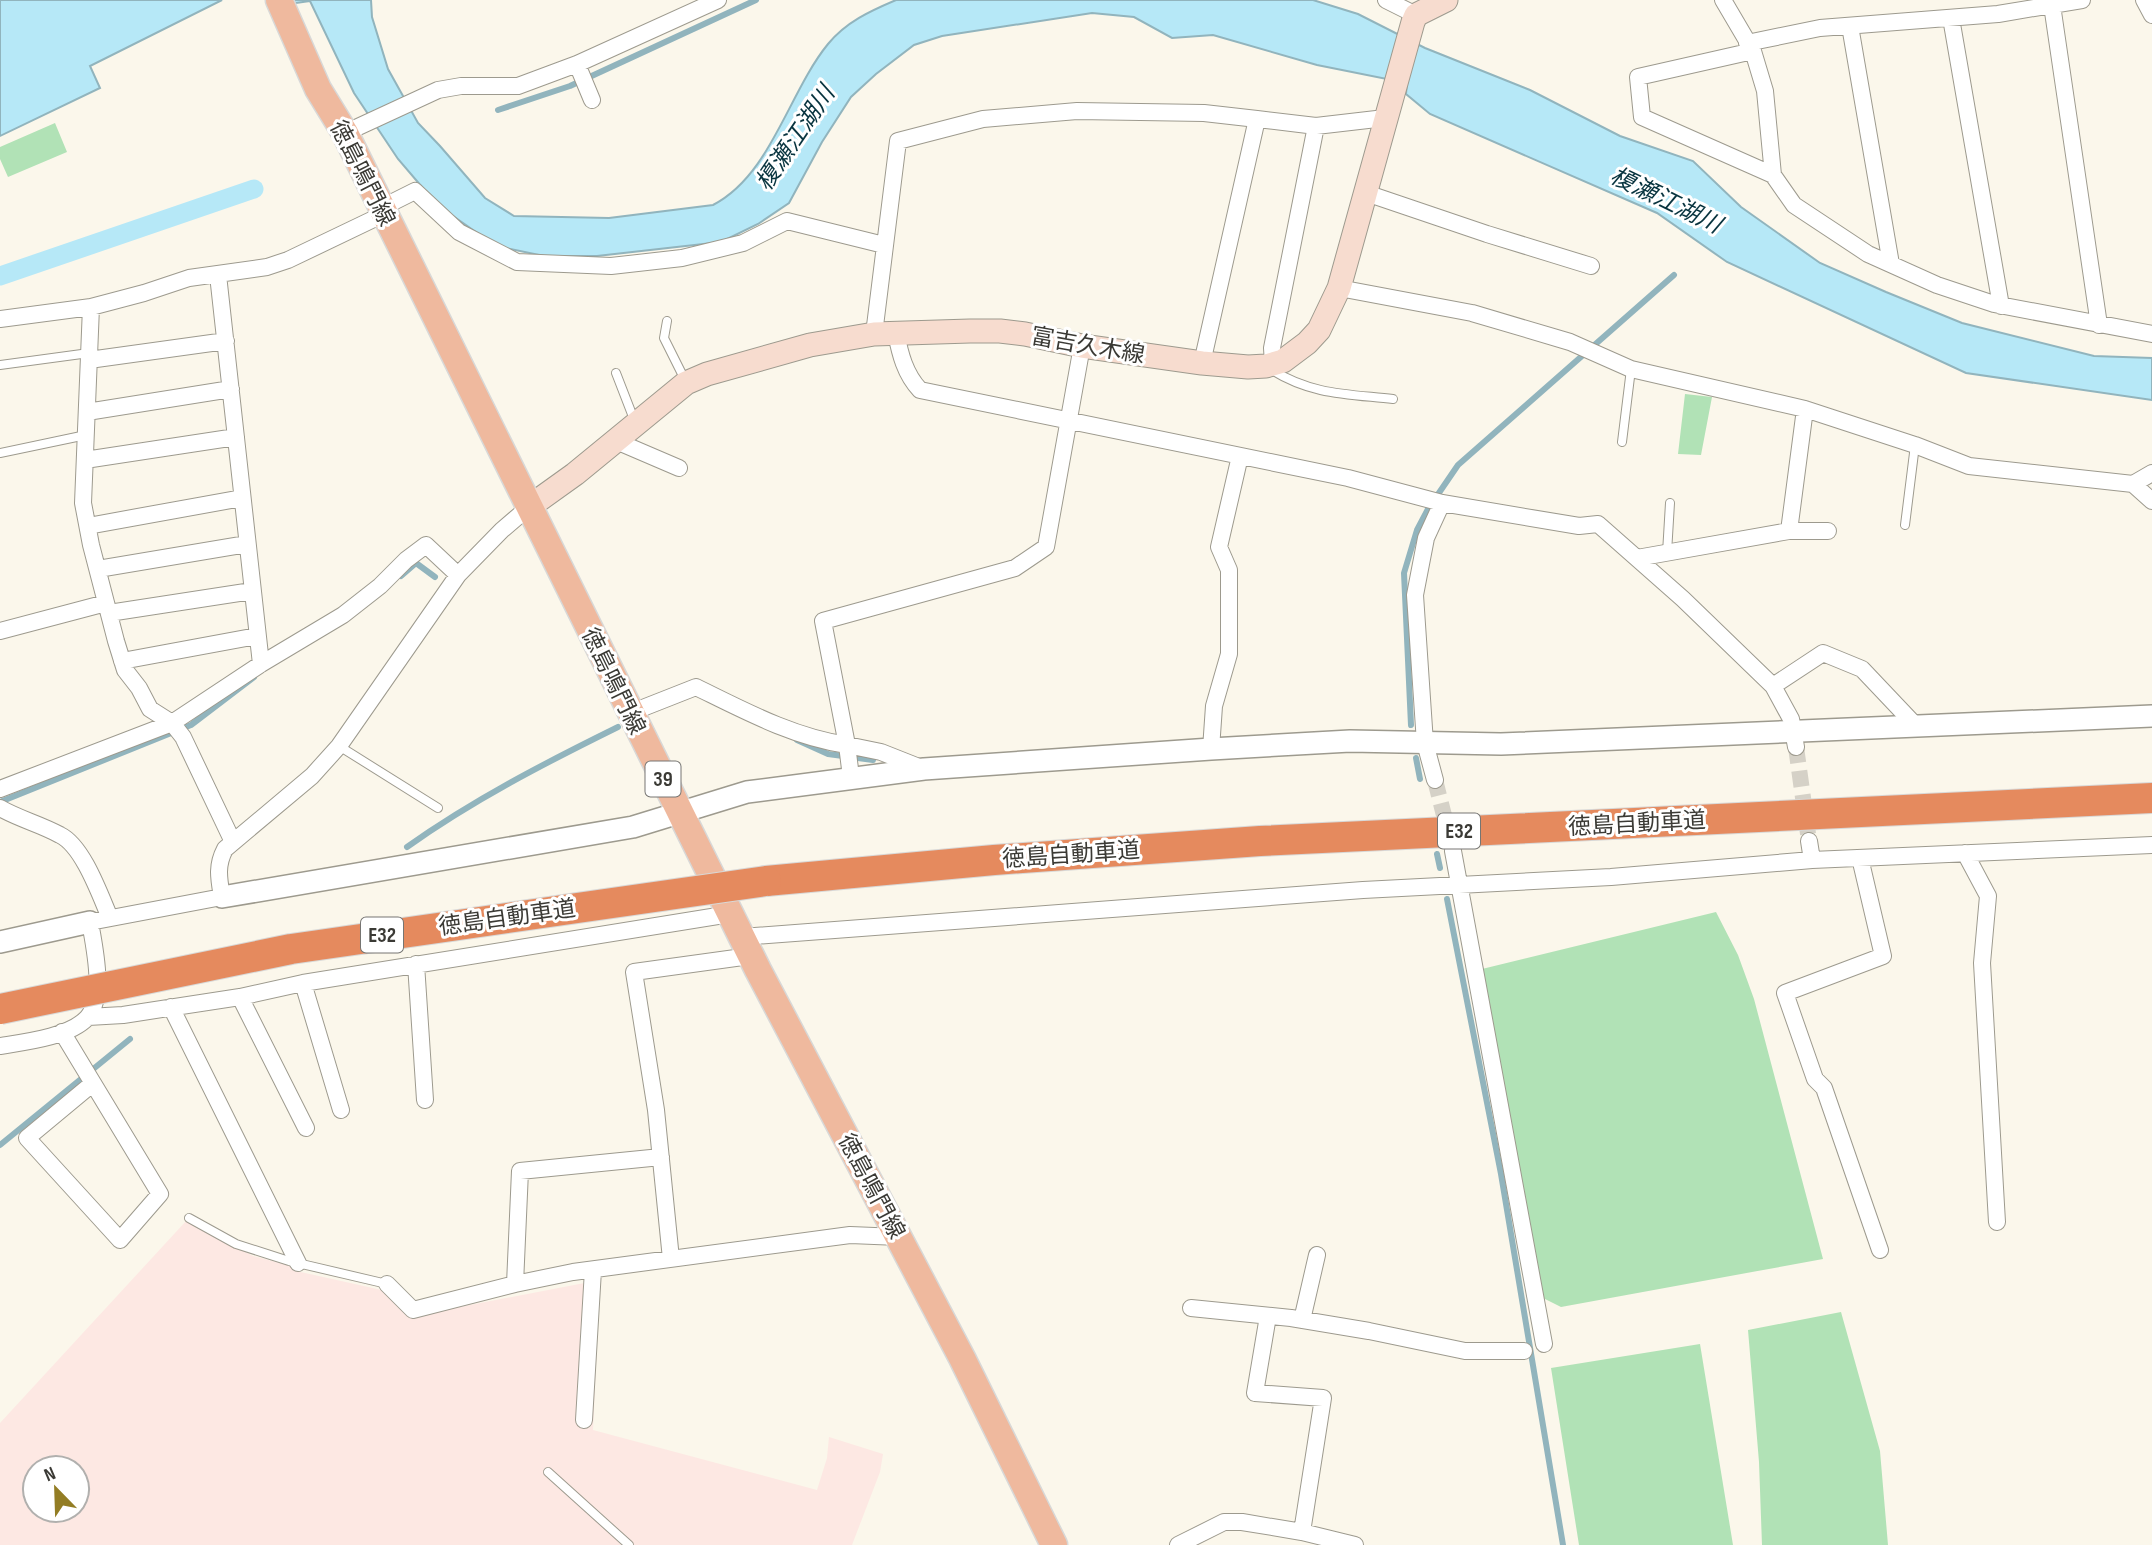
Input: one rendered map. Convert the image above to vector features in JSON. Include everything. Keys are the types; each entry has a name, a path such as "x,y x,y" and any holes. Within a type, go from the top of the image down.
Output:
{"highway":[{"name":"徳島自動車道","path":"0,1009 291,949 766,881 994,860 1260,841 2152,798"}],"main road":[{"path":"1269,365 1293,355 1319,330 1339,288 1413,23 1447,0"},
{"name":"徳島鳴門線","path":"281,4 318,89 352,129 382,211 630,713 741,936 962,1358 1054,1545"},
{"name":"富吉久木線","path":"529,507 616,441 686,383 707,374 810,345 885,334 1000,331 1202,363 1248,368 1269,365"}],"street":[{"path":"352,129 438,90 461,86 517,86 584,81 718,0"},
{"path":"1386,0 1413,23"},
{"path":"1723,0 1750,47 1765,91 1773,175 1794,205 1868,254 1937,285 2001,306 2152,334"},
{"path":"1773,175 1642,117 1638,77 1820,29 1951,18 1997,7 2052,5 2082,0"},
{"path":"2144,0 2152,15"},
{"path":"2052,5 2099,325"},
{"path":"1951,18 2001,306"},
{"path":"1850,26 1891,264"},
{"path":"1385,118 1316,126 1204,113 1077,111 983,119 898,141 884,245 885,334 899,351 909,378 920,390 1348,478 1436,501 1579,526 1598,524 1712,626 1773,686 1791,719 1795,739"},
{"path":"1202,363 1257,119"},
{"path":"1269,365 1316,126"},
{"path":"0,319 91,307 190,278 277,264 382,211 415,191 459,232 517,262 611,265 682,258 743,243 787,220 884,245"},
{"path":"1366,193 1591,266"},
{"path":"218,275 261,664"},
{"path":"1339,288 1472,313 1589,350 1631,369 1805,409 1915,445 1969,466 2133,484 2152,500"},
{"path":"91,307 83,503 122,662 150,709 177,729 233,842"},
{"path":"89,356 226,341"},
{"path":"849,759 823,621 1015,568 1046,547 1082,346"},
{"path":"87,412 231,389"},
{"path":"1789,531 1805,409"},
{"path":"85,460 236,437"},
{"path":"616,441 680,468"},
{"path":"1211,749 1214,706 1229,654 1229,570 1219,547 1240,456"},
{"path":"2133,484 2152,473"},
{"path":"88,526 242,498"},
{"path":"1435,780 1425,743 1415,595 1436,501"},
{"path":"222,897 217,870 225,849 312,776 339,746 458,575 529,507"},
{"path":"1637,558 1789,531 1828,531"},
{"path":"98,569 247,544"},
{"path":"0,789 177,729 261,664 343,615 426,545 458,575"},
{"path":"0,631 108,608 252,591"},
{"path":"122,662 257,636"},
{"path":"1773,686 1823,653 1862,669 1916,726"},
{"path":"630,713 696,687 759,718 818,740 849,759 924,769 1350,741 1501,744 1795,739 1916,726 2152,716"},
{"path":"0,942 222,897 633,827 849,759 881,752 924,769"},
{"path":"0,808 63,836 85,862 100,920 95,1001 88,1017"},
{"path":"1809,841 1812,860"},
{"path":"0,1046 46,1038 88,1017 123,1015 240,997 303,983 416,964 741,936 1363,890 1611,877 1812,860 2152,845"},
{"path":"1453,851 1544,1344"},
{"path":"1965,853 1988,896 1982,963 1997,1222"},
{"path":"1860,858 1883,957 1785,993 1815,1079 1824,1087 1880,1250"},
{"path":"671,1259 656,1110 634,972 741,936"},
{"path":"416,964 425,1100"},
{"path":"303,983 341,1110"},
{"path":"240,997 306,1129"},
{"path":"171,1007 298,1263"},
{"path":"62,1032 160,1194 120,1240 27,1138 88,1077"},
{"path":"515,1284 520,1171 661,1157"},
{"path":"387,1283 414,1310 515,1284 593,1270 850,1235 898,1237"},
{"path":"1302,1320 1317,1255"},
{"path":"584,1420 593,1270"},
{"path":"1191,1308 1302,1320 1465,1351 1524,1351"},
{"path":"1268,1316 1255,1392 1323,1398 1302,1532"},
{"path":"1178,1545 1224,1522 1242,1522 1302,1532 1355,1545"}],"lane":[{"path":"667,321 664,338 686,383"},
{"path":"0,365 89,356"},
{"path":"1269,365 1291,382 1324,392 1393,399"},
{"path":"1622,442 1631,369"},
{"path":"616,373 636,424"},
{"path":"0,453 86,435"},
{"path":"1905,525 1915,445"},
{"path":"1667,553 1670,503"},
{"path":"339,746 438,808"},
{"path":"189,1218 236,1244 298,1263 387,1283"},
{"path":"548,1472 629,1545"}],"shaded area":[{"path":"187,1220 253,1256 292,1266 296,1271 386,1291 418,1315 600,1280 593,1430 817,1490 827,1458 829,1437 883,1454 880,1472 852,1545 0,1545 0,1423"}],"green space":[{"path":"55,123 67,152 8,177 0,159 0,147"},
{"path":"1685,394 1712,397 1701,455 1678,454"},
{"path":"1716,912 1738,955 1754,999 1823,1259 1561,1307 1543,1298 1482,969"},
{"path":"1841,1312 1880,1451 1888,1545 1762,1545 1759,1462 1748,1330"},
{"path":"1700,1344 1733,1545 1579,1545 1551,1368"}],"water":[{"path":"0,0 222,0 90,66 100,88 0,136"},
{"name":"榎瀬江湖川","path":"288,0 371,0 372,17 388,69 418,123 485,198 514,216 609,218 713,205 733,191 750,174 764,154 801,86 828,44 851,23 896,0 1313,0 1358,14 1425,48 1530,90 1620,136 1693,161 1741,207 1820,263 1886,292 1962,323 2094,356 2152,358 2152,400 1966,373 1727,262 1657,213 1430,114 1406,94 1407,83 1317,65 1213,35 1172,38 1134,17 1092,13 942,36 914,45 851,97 822,142 789,203 758,224 721,242 597,256 544,256 496,246 443,209 398,159 354,93 310,1 296,3"}],"waterway":[{"path":"498,110 570,86 756,0"},
{"path":"0,276 254,189"},
{"path":"1411,725 1404,573 1417,530 1428,509 1458,465 1674,275"},
{"path":"401,576 416,563 435,577"},
{"path":"0,802 191,725 254,677"},
{"path":"407,847 510,783 618,727"},
{"path":"797,740 828,754 873,760"},
{"path":"1416,758 1420,779"},
{"path":"1437,854 1440,868"},
{"path":"1447,899 1501,1174 1563,1545"},
{"path":"0,1145 130,1039"}],"tunnel":[{"path":"1796,747 1809,841"},
{"path":"1435,780 1450,839"}]}
